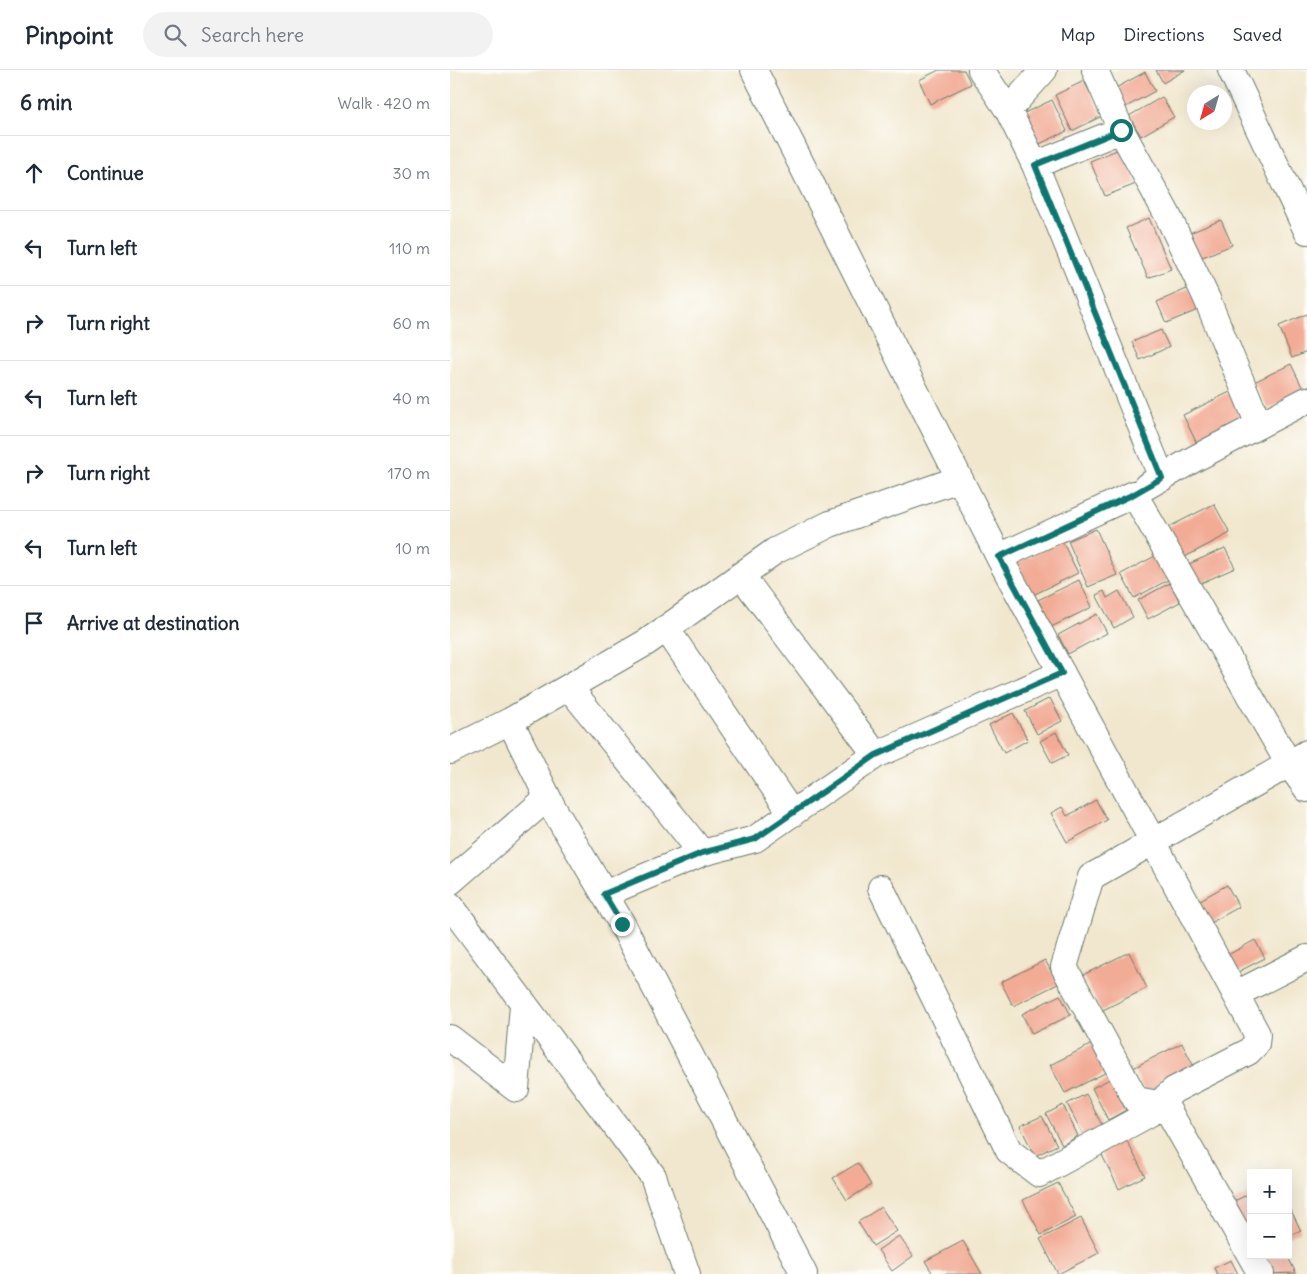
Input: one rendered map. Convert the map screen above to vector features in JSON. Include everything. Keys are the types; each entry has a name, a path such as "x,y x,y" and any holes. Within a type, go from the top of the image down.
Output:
{"street":[{"path":"754,70 999,557 1257,1034 1256,1044 1248,1052 1174,1090 1166,1096 1165,1105 1261,1274"},
{"path":"981,70 1008,110 1035,165 1162,478"},
{"path":"1008,110 1044,70"},
{"path":"1095,70 1121,130 1167,214 1207,299 1259,425"},
{"path":"1231,70 1299,193 1307,231"},
{"path":"1035,165 1121,130"},
{"path":"999,557 1134,494 1307,400"},
{"path":"450,751 510,721 666,628 775,551 830,524 960,479"},
{"path":"1134,494 1298,758 1307,789"},
{"path":"741,575 876,755"},
{"path":"666,628 792,814"},
{"path":"604,894 702,853 755,839 876,755 1062,673"},
{"path":"569,687 702,853"},
{"path":"510,721 547,798 627,933 804,1274"},
{"path":"1165,1105 1136,1100 1064,967 1091,877 1152,840 1298,758"},
{"path":"450,882 547,798"},
{"path":"881,888 1009,1151 1039,1174 1165,1105"},
{"path":"450,905 523,1005 653,1176 687,1274"},
{"path":"1236,994 1307,958"},
{"path":"450,1038 516,1089 523,1005"}],"building":[{"path":"939,70 964,70 971,84 930,104 919,80"},
{"path":"1156,70 1185,70 1163,83"},
{"path":"1145,72 1155,91 1124,108 1114,89"},
{"path":"1084,81 1102,116 1072,131 1055,95"},
{"path":"1162,97 1174,117 1141,136 1129,116"},
{"path":"1052,100 1067,131 1031,148 1016,117"},
{"path":"1122,148 1136,184 1105,196 1090,161"},
{"path":"1149,218 1171,269 1148,278 1126,228"},
{"path":"1221,220 1232,245 1195,260 1185,235"},
{"path":"1189,288 1198,310 1166,323 1157,302"},
{"path":"1307,314 1307,352 1292,358 1279,326"},
{"path":"1161,330 1169,347 1140,360 1132,342"},
{"path":"1291,364 1304,391 1268,409 1254,382"},
{"path":"1234,390 1250,422 1198,446 1183,415"},
{"path":"1214,504 1230,533 1183,558 1167,528"},
{"path":"1096,529 1117,575 1088,587 1068,541"},
{"path":"1062,541 1078,573 1033,595 1017,563"},
{"path":"1225,548 1235,568 1192,587 1182,567"},
{"path":"1155,556 1168,580 1134,598 1121,574"},
{"path":"1079,580 1092,607 1051,627 1038,600"},
{"path":"1170,583 1180,602 1148,619 1138,600"},
{"path":"1104,591 1107,598 1119,591 1133,617 1114,628 1096,595"},
{"path":"1097,614 1107,633 1068,654 1058,635"},
{"path":"1050,698 1062,721 1037,734 1025,711"},
{"path":"1013,713 1028,740 1004,753 989,725"},
{"path":"1056,732 1068,755 1052,763 1040,741"},
{"path":"1096,800 1107,820 1067,842 1051,813 1062,807 1067,816"},
{"path":"1227,885 1239,907 1205,926 1193,904"},
{"path":"1255,940 1265,958 1236,973 1226,956"},
{"path":"1129,952 1147,988 1101,1011 1083,975"},
{"path":"1045,960 1058,984 1013,1006 1001,982"},
{"path":"1060,995 1071,1015 1032,1034 1022,1014"},
{"path":"1094,1043 1109,1071 1065,1093 1050,1065"},
{"path":"1182,1043 1197,1073 1148,1098 1133,1068"},
{"path":"1110,1079 1126,1110 1108,1120 1092,1088"},
{"path":"1086,1094 1103,1127 1084,1136 1067,1104"},
{"path":"1063,1105 1078,1136 1062,1145 1046,1114"},
{"path":"1042,1116 1057,1145 1035,1156 1020,1126"},
{"path":"1125,1137 1145,1176 1119,1189 1099,1149"},
{"path":"858,1163 871,1185 847,1200 833,1178"},
{"path":"1058,1183 1076,1217 1041,1235 1023,1200"},
{"path":"1247,1195 1247,1227 1243,1229 1230,1203"},
{"path":"881,1207 897,1231 873,1246 858,1222"},
{"path":"1292,1212 1301,1231 1292,1235"},
{"path":"1081,1218 1099,1253 1058,1274 1040,1239"},
{"path":"899,1236 913,1256 892,1271 878,1250"},
{"path":"963,1241 982,1274 933,1274 925,1261"},
{"path":"1289,1259 1296,1273 1266,1274 1259,1260"},
{"path":"1231,1260 1238,1274 1217,1274 1214,1268"}],"route":[{"path":"622,924 604,894 702,853 755,839 876,755 1062,673 999,557 1134,494 1162,478 1035,165 1121,130"}]}
